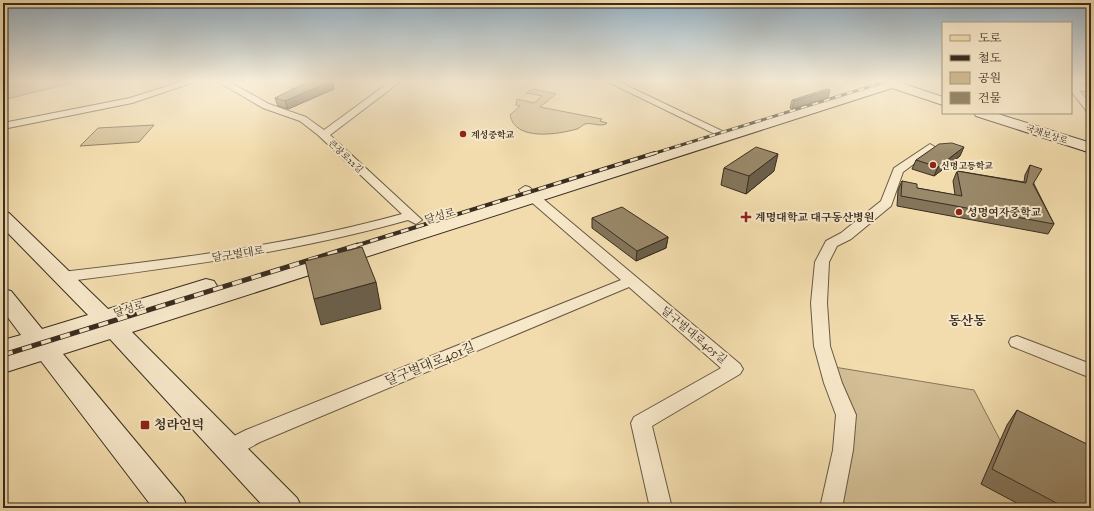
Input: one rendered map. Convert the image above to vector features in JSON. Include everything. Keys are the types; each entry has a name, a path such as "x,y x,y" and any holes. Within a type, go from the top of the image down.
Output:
{"main road":[{"name":"달성로","path":"3,349 41,344 108,323 414,219 529,194 717,131 808,105"},
{"path":"108,323 814,105"},
{"name":"국채보상로","path":"984,114 1091,148"},
{"path":"3,217 108,323 286,508"},
{"path":"3,296 172,508"},
{"path":"3,364 41,344"}],"street":[{"path":"3,126 108,105"},
{"path":"324,135 365,105"},
{"path":"661,105 717,131"},
{"name":"큰장로22길","path":"266,106 303,119 324,135 414,219"},
{"path":"831,506 843,450 846,415 833,383 822,346 819,304 822,262 831,244 846,236 887,203 898,170 930,147"},
{"name":"달구벌대로405길","path":"529,194 734,369 641,423 661,508"},
{"name":"달구벌대로","path":"62,276 238,255 414,219"},
{"name":"달구벌대로401길","path":"229,448 253,436 631,281"},
{"path":"1017,342 1091,371"}],"green space":[{"path":"516,105 543,105 540,107 602,119 600,121 607,123 601,125 584,124 577,129 560,133 529,133 520,129 514,124 510,115 520,106"},
{"path":"154,125 139,142 80,146 98,128"},
{"path":"828,366 974,390 1000,440 982,483 1026,508 836,508 846,415"}],"building":[{"path":"952,143 964,147 938,167 916,160 939,144"},
{"path":"756,147 778,154 749,176 724,168"},
{"path":"1030,165 1042,169 1033,184 1054,224 901,196 902,181 917,184 917,188 962,196 957,171 1026,183"},
{"path":"622,207 668,237 637,251 592,218"},
{"path":"362,247 376,282 314,299 305,261"},
{"path":"1017,410 1091,446 1091,508 1066,508 992,469"}],"railway":[{"path":"652,154 811,105"},
{"path":"355,246 655,153"},
{"path":"3,355 358,245"}],"place":[{"name":"계성중학교","path":"463,134"},
{"name":"신명고등학교","path":"933,165"},
{"name":"성명여자중학교","path":"959,212"},
{"name":"계명대학교 대구동산병원","path":"746,217"},
{"name":"청라언덕","path":"145,425"}],"district":[{"name":"동산동","path":"967,321"}]}
